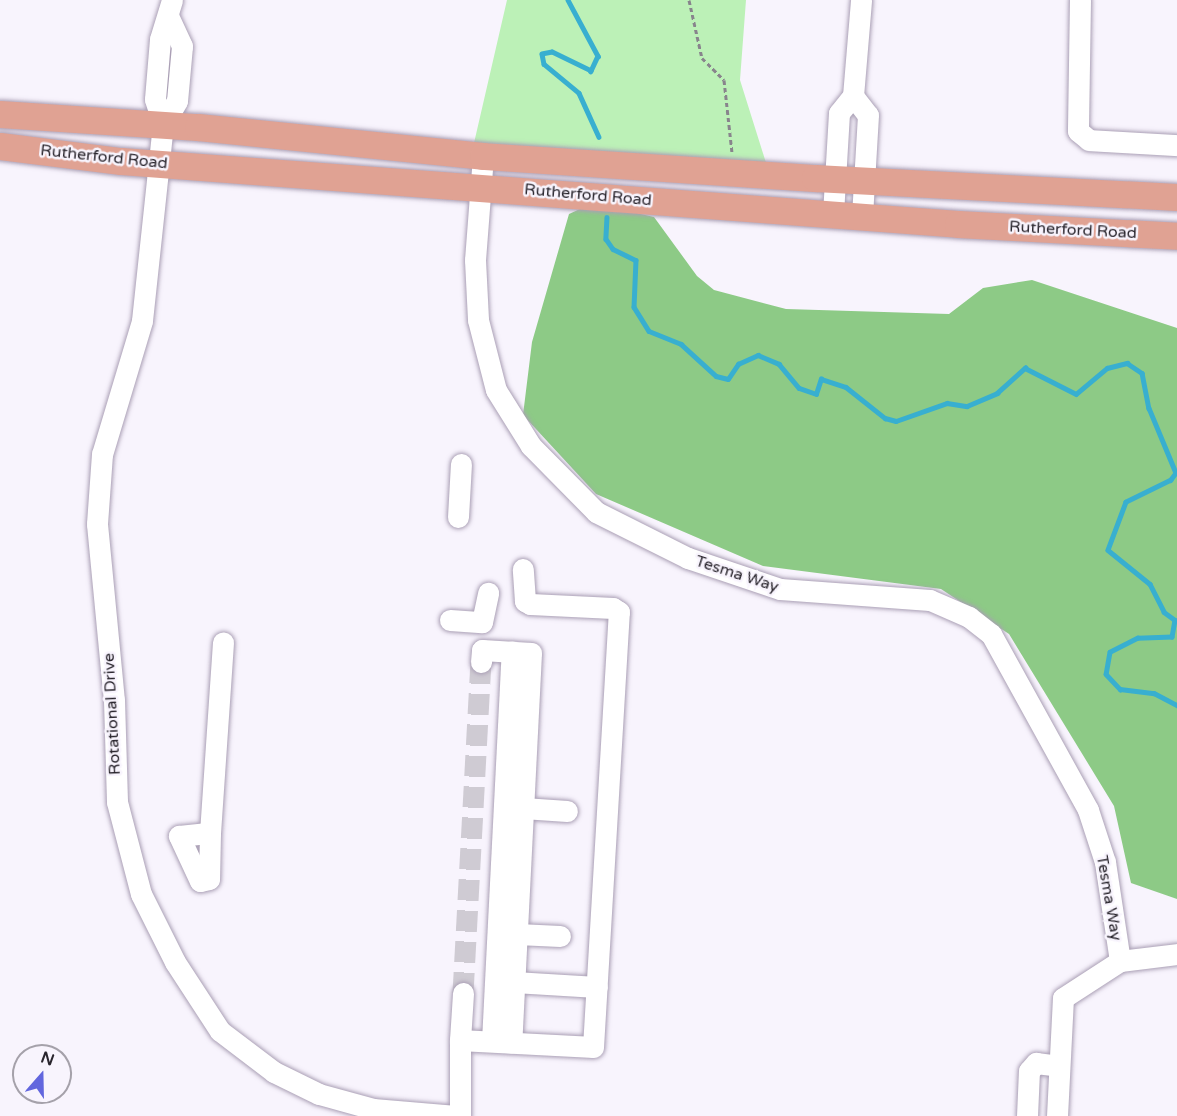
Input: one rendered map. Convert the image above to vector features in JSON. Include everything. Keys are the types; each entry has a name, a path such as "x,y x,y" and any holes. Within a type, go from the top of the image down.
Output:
{"main road":[{"name":"Rutherford Road","path":"0,114 163,124 483,156 864,181 1177,197"},
{"name":"Rutherford Road","path":"0,146 158,164 480,186 862,217 1177,236"}],"street":[{"path":"832,214 839,113 853,96 861,0"},
{"path":"1080,0 1078,131 1089,140 1177,145"},
{"path":"163,124 155,99 160,39 170,9"},
{"path":"853,96 868,115 862,217"},
{"name":"Rotational Drive","path":"163,124 151,262 142,321 102,454 97,524 114,699 117,802 141,894 175,962 220,1031 274,1072 319,1094 373,1109 458,1116"},
{"name":"Tesma Way","path":"483,156 475,260 485,355 496,390 531,446 596,512 688,558 780,590 930,600 969,617 991,634 1088,810 1105,862 1120,961"},
{"path":"458,517 461,464"},
{"path":"460,1040 593,1047 618,612 614,608 530,604 525,601 523,569"},
{"path":"450,620 482,622 488,593"},
{"path":"210,833 179,836 196,878 206,881 210,833 223,642"},
{"path":"481,662 482,650 531,653 514,982 501,1042"},
{"path":"501,1042 512,652"},
{"path":"524,808 567,811"},
{"path":"517,934 560,936"},
{"path":"1057,1116 1063,998 1120,961 1177,954"},
{"path":"514,982 597,987"},
{"path":"458,1116 463,993"},
{"path":"1027,1116 1029,1071 1036,1063 1059,1066"}],"path":[{"path":"689,0 702,58 724,80 736,161"}],"green space":[{"path":"507,0 746,0 740,80 767,166 474,143"},
{"path":"593,203 654,217 697,276 714,290 786,309 949,314 983,288 1032,280 1177,328 1177,899 1131,883 1114,806 1009,634 941,589 763,566 596,494 523,415 532,342 569,214"}],"waterway":[{"path":"568,0 598,56 591,71 552,52 542,54 544,64 579,93 599,137"},
{"path":"607,217 606,239 613,249 636,260 634,307 649,331 681,344 716,376 728,379 738,364 758,355 779,364 799,388 816,394 821,379 846,387 885,418 896,421 947,403 967,406 997,393 1025,368 1076,394 1107,368 1127,363 1142,373 1149,408 1176,473 1171,480 1126,502 1108,550 1150,584 1164,612 1175,620 1172,637 1138,638 1110,652 1106,674 1120,689 1154,693 1177,705"}],"tunnel":[{"path":"463,993 481,662"}]}
